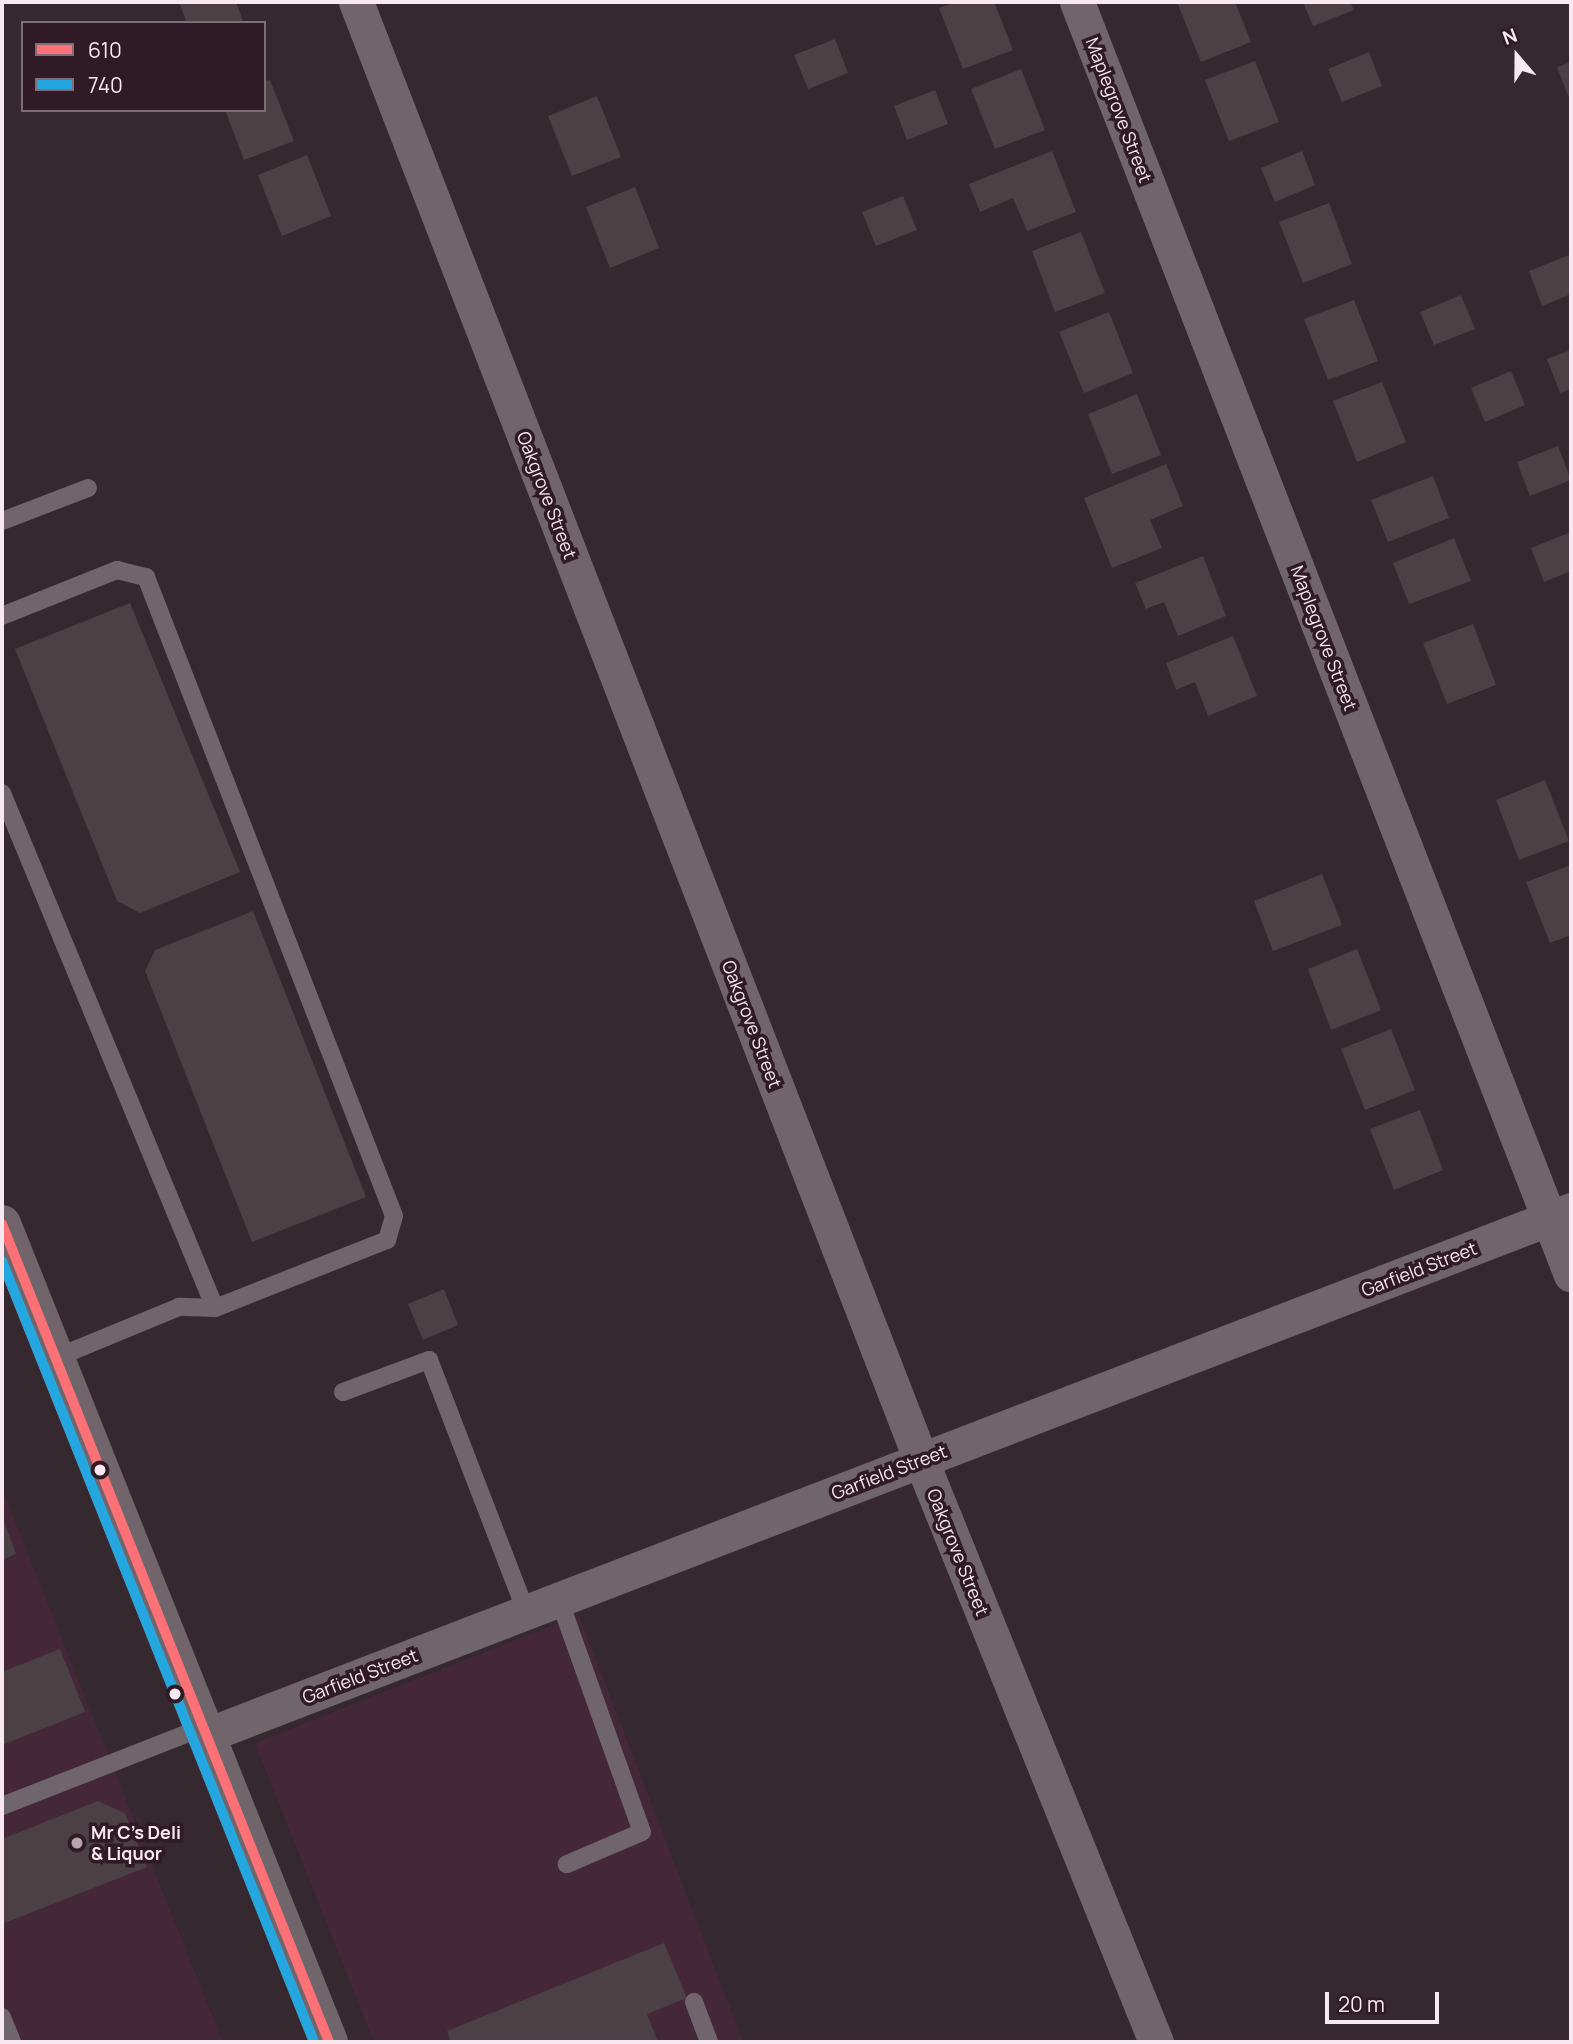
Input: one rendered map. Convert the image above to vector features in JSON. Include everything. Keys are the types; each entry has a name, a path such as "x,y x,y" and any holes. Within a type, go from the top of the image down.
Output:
{"main road":[{"path":"2,1224 329,2042"}],"street":[{"name":"Oakgrove Street","path":"356,2 921,1460 1156,2042"},
{"name":"Maplegrove Street","path":"1077,2 1560,1215 1571,1275"},
{"name":"Garfield Street","path":"206,1731 526,1612 1560,1215"}],"lane":[{"path":"2,521 88,488"},
{"path":"2,616 117,570 146,577 394,1216 387,1240 215,1307 179,1307 55,1358"},
{"path":"2,793 215,1307"},
{"path":"343,1392 429,1360 526,1612"},
{"path":"559,1599 642,1832 567,1864"},
{"path":"2,1806 206,1731"},
{"path":"694,2002 709,2042"},
{"path":"2,2017 12,2042"}],"shaded area":[{"path":"2,1489 223,2042 2,2042"},
{"path":"579,1615 743,2042 374,2042 255,1743"}],"building":[{"path":"179,2 236,2 243,21 186,21"},
{"path":"956,2 994,2 1013,50 963,69 939,8"},
{"path":"1177,2 1235,2 1251,42 1201,62"},
{"path":"1303,2 1350,2 1354,10 1313,26"},
{"path":"835,39 848,73 808,89 794,55"},
{"path":"1369,52 1382,86 1342,102 1328,69"},
{"path":"1255,61 1279,122 1229,141 1205,80"},
{"path":"1571,62 1571,103 1557,67"},
{"path":"1021,69 1045,130 995,149 971,89"},
{"path":"270,80 294,141 244,160 226,112 266,112 266,81"},
{"path":"935,90 948,124 907,140 894,106"},
{"path":"597,96 621,157 572,176 548,116"},
{"path":"1052,151 1076,212 1027,231 1013,198 980,212 969,184"},
{"path":"1302,151 1315,185 1275,202 1261,168"},
{"path":"307,155 331,216 282,236 258,175"},
{"path":"635,187 659,248 610,268 586,207"},
{"path":"903,196 917,230 876,246 862,212"},
{"path":"1329,203 1352,264 1303,283 1279,222"},
{"path":"1081,232 1105,293 1055,312 1032,251"},
{"path":"1569,255 1571,294 1542,306 1529,271"},
{"path":"1461,295 1475,329 1434,345 1420,312"},
{"path":"1354,300 1378,361 1328,380 1304,319"},
{"path":"1109,312 1133,373 1084,393 1059,332"},
{"path":"1571,350 1571,389 1560,393 1547,359"},
{"path":"1511,371 1525,405 1485,422 1471,388"},
{"path":"1382,382 1406,442 1357,462 1333,401"},
{"path":"1137,394 1161,455 1112,474 1088,414"},
{"path":"1558,446 1571,480 1530,496 1517,462"},
{"path":"1166,464 1183,506 1150,520 1162,548 1112,568 1084,498"},
{"path":"1433,476 1449,518 1388,542 1371,500"},
{"path":"1571,532 1571,571 1544,582 1531,548"},
{"path":"1454,538 1471,581 1409,604 1393,563"},
{"path":"1203,556 1226,616 1178,636 1164,602 1146,609 1135,583"},
{"path":"130,603 240,872 140,913 117,901 15,649"},
{"path":"1473,624 1496,685 1447,704 1423,643"},
{"path":"1233,636 1257,696 1208,716 1195,682 1176,690 1166,663"},
{"path":"1545,780 1569,841 1519,860 1496,800"},
{"path":"1571,865 1571,935 1550,943 1526,882"},
{"path":"1322,874 1342,925 1273,951 1254,901"},
{"path":"253,911 366,1197 252,1242 145,971 155,950"},
{"path":"1357,949 1381,1010 1331,1030 1308,969"},
{"path":"1391,1029 1415,1090 1365,1110 1341,1049"},
{"path":"1420,1110 1443,1170 1394,1190 1370,1129"},
{"path":"444,1289 458,1325 423,1340 408,1304"},
{"path":"2,1516 16,1554 2,1560"},
{"path":"60,1649 85,1712 2,1745 2,1672"},
{"path":"98,1801 125,1813 147,1867 2,1924 2,1839"},
{"path":"664,1943 687,1998 647,2014 658,2042 451,2042 447,2031"}],"transit line":[{"name":"610","path":"2,1224 329,2042"},
{"name":"740","path":"2,1261 314,2042"}],"place":[{"name":"Mr C's Deli & Liquor","path":"77,1843"}]}
